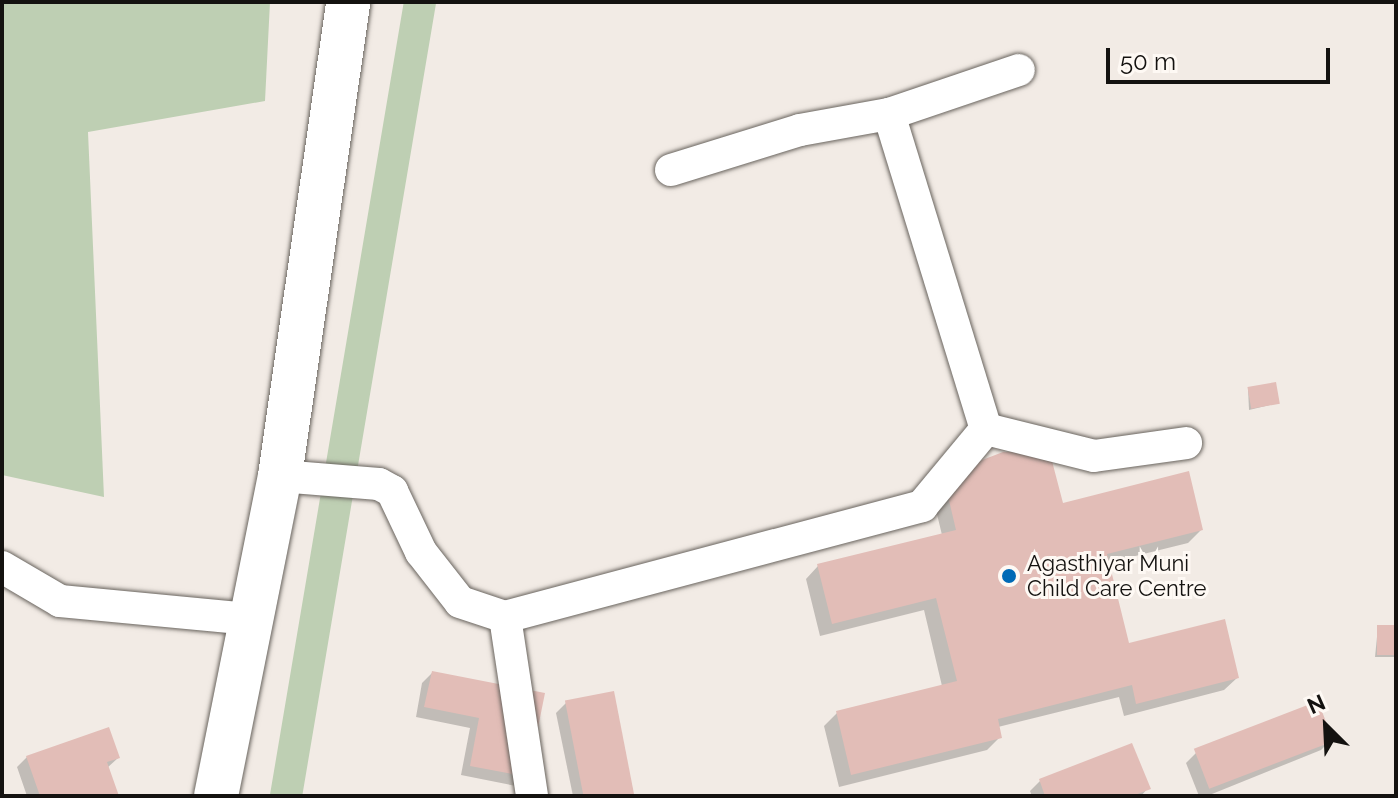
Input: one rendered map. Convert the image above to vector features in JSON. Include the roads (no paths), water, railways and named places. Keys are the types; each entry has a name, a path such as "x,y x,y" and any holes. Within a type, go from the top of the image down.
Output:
{"street":[{"path":"216,796 280,476 348,2"},
{"path":"671,170 800,130 889,114 1019,70"},
{"path":"889,114 986,429"},
{"path":"280,476 362,483 392,491 421,552 460,602 505,617 922,506 986,429"},
{"path":"986,429 1094,456 1186,443"},
{"path":"2,567 60,601 251,619"},
{"path":"505,617 532,796"}],"waterway":[{"path":"286,796 420,2"}],"place":[{"name":"Agasthiyar Muni Child Care Centre","path":"1009,576"}]}
